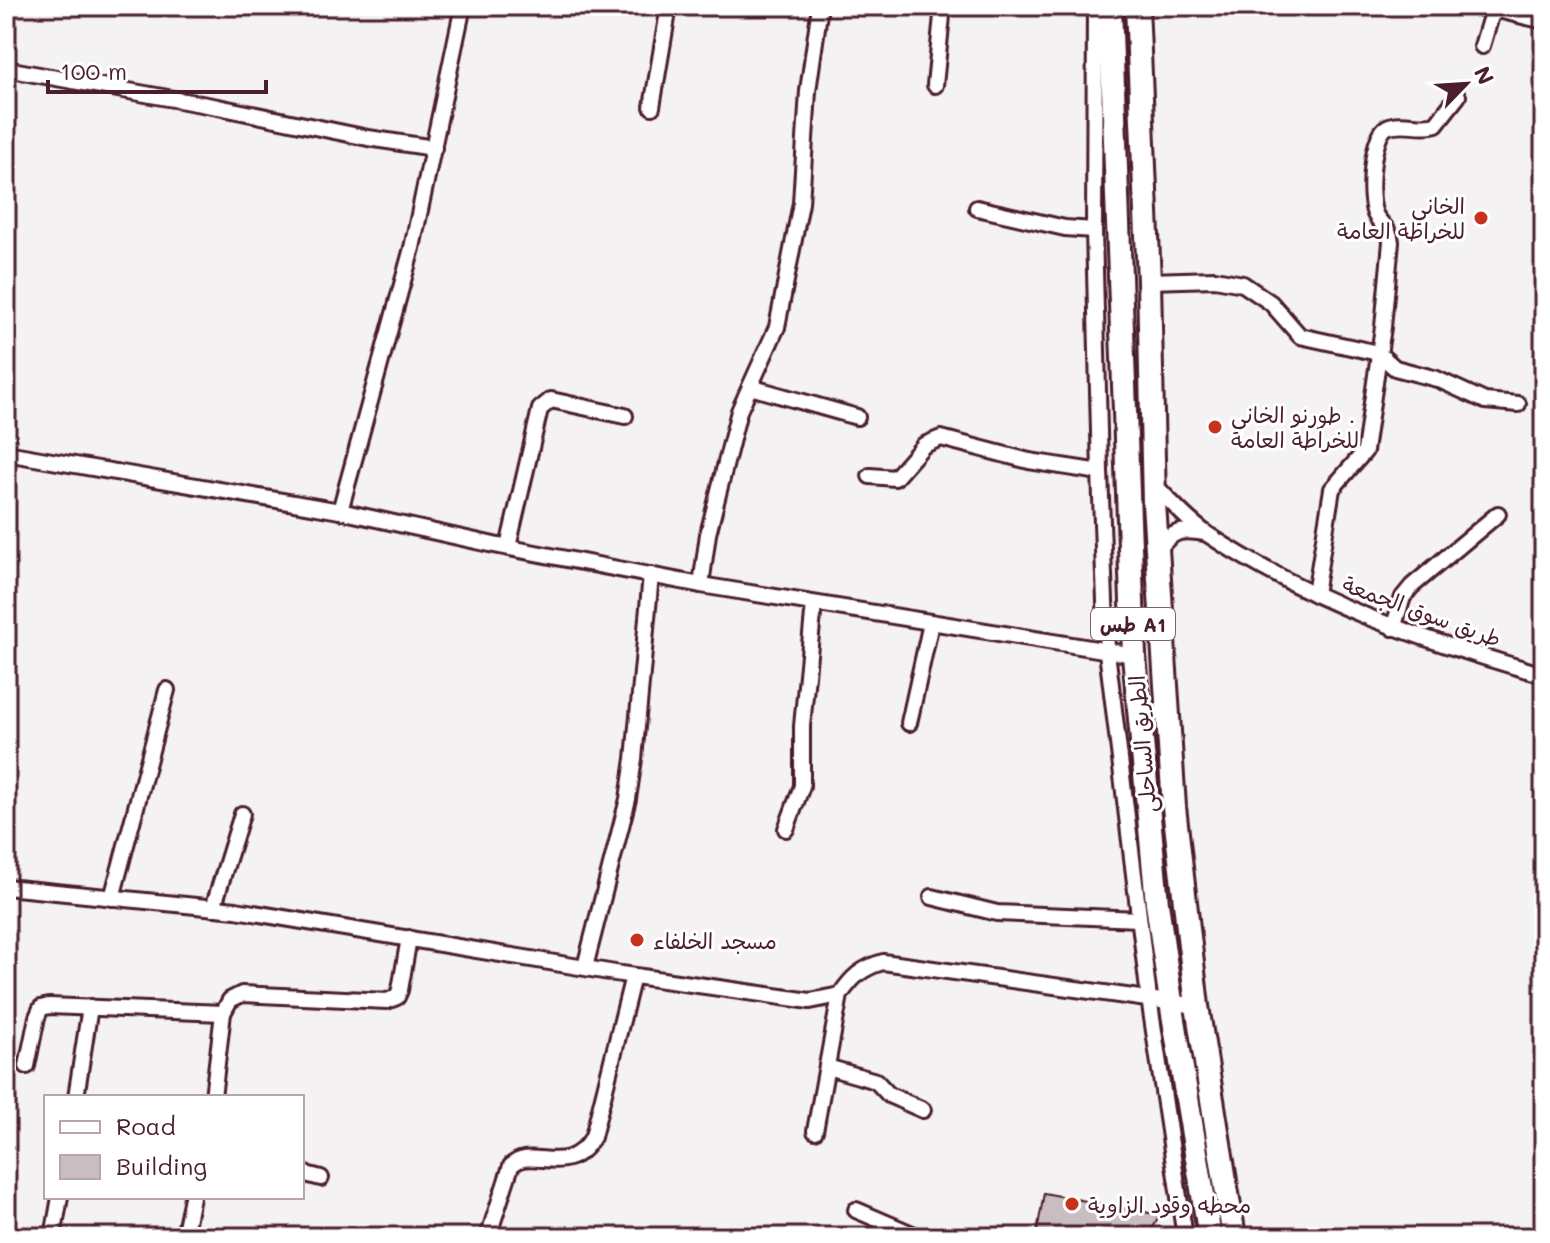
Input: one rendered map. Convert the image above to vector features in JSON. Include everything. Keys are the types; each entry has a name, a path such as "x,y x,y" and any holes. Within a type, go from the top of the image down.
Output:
{"highway":[{"name":"الطريق الساحلى","path":"1110,6 1134,655 1157,903 1160,1000 1210,1237"},
{"name":"الطريق الساحلى","path":"1137,6 1157,551 1174,807 1197,1006 1234,1237"},
{"path":"1112,66 1139,65"}],"street":[{"path":"340,511 412,248 463,6"},
{"path":"652,107 669,6"},
{"path":"701,585 708,534 739,411 777,327 797,230 814,40 820,6"},
{"path":"935,85 943,6"},
{"path":"1095,6 1094,230 1107,652 1139,919 1160,1000 1185,1237"},
{"path":"1482,46 1491,16 1498,10 1544,21"},
{"path":"6,69 434,148"},
{"path":"1315,594 1332,489 1365,451 1391,242 1389,231 1375,214 1370,193 1378,138 1384,130 1394,125 1436,124 1458,96"},
{"path":"977,208 1065,228 1094,230"},
{"path":"1149,281 1215,279 1243,284 1271,303 1300,336 1378,353 1395,368 1437,379 1485,401 1518,404"},
{"path":"750,387 857,417"},
{"path":"508,547 540,409 551,400 625,416"},
{"path":"870,476 895,478 924,445 941,438 1029,461 1100,472"},
{"path":"6,453 340,511 701,585 1134,655"},
{"name":"طريق سوق الجمعة","path":"1154,484 1206,533 1315,594 1393,628 1544,675"},
{"path":"1393,628 1403,597 1412,586 1498,514"},
{"path":"1157,551 1169,535 1185,530 1206,533"},
{"path":"585,967 630,786 651,575"},
{"path":"786,829 802,786 802,726 814,604"},
{"path":"909,723 931,623"},
{"path":"112,898 167,690"},
{"path":"213,908 242,814"},
{"path":"6,887 213,908 633,976 810,1001 840,995"},
{"path":"932,897 997,913 1139,919"},
{"path":"213,1095 223,1013 230,1000 242,994 312,995 378,1001 397,997 409,938"},
{"path":"815,1131 840,995 851,978 866,967 883,962 1197,1006"},
{"path":"488,1237 511,1166 517,1159 561,1161 578,1154 593,1137 633,976"},
{"path":"76,1095 90,1007"},
{"path":"27,1066 41,1008 223,1013"},
{"path":"827,1067 876,1081 889,1095 923,1110"},
{"path":"304,1174 321,1178"},
{"path":"53,1237 60,1199"},
{"path":"184,1237 192,1199"},
{"path":"856,1210 919,1237"}],"building":[{"name":"محطه وقود الزاوية","path":"1044,1193 1160,1215 1148,1237 1036,1237"}],"place":[{"name":"الخاني للخراطة العامة","path":"1481,218"},
{"name":"طورنو الخاني . للخراطة العامة","path":"1215,427"},
{"name":"مسجد الخلفاء","path":"637,940"},
{"name":"محطه وقود الزاوية","path":"1072,1204"}]}
